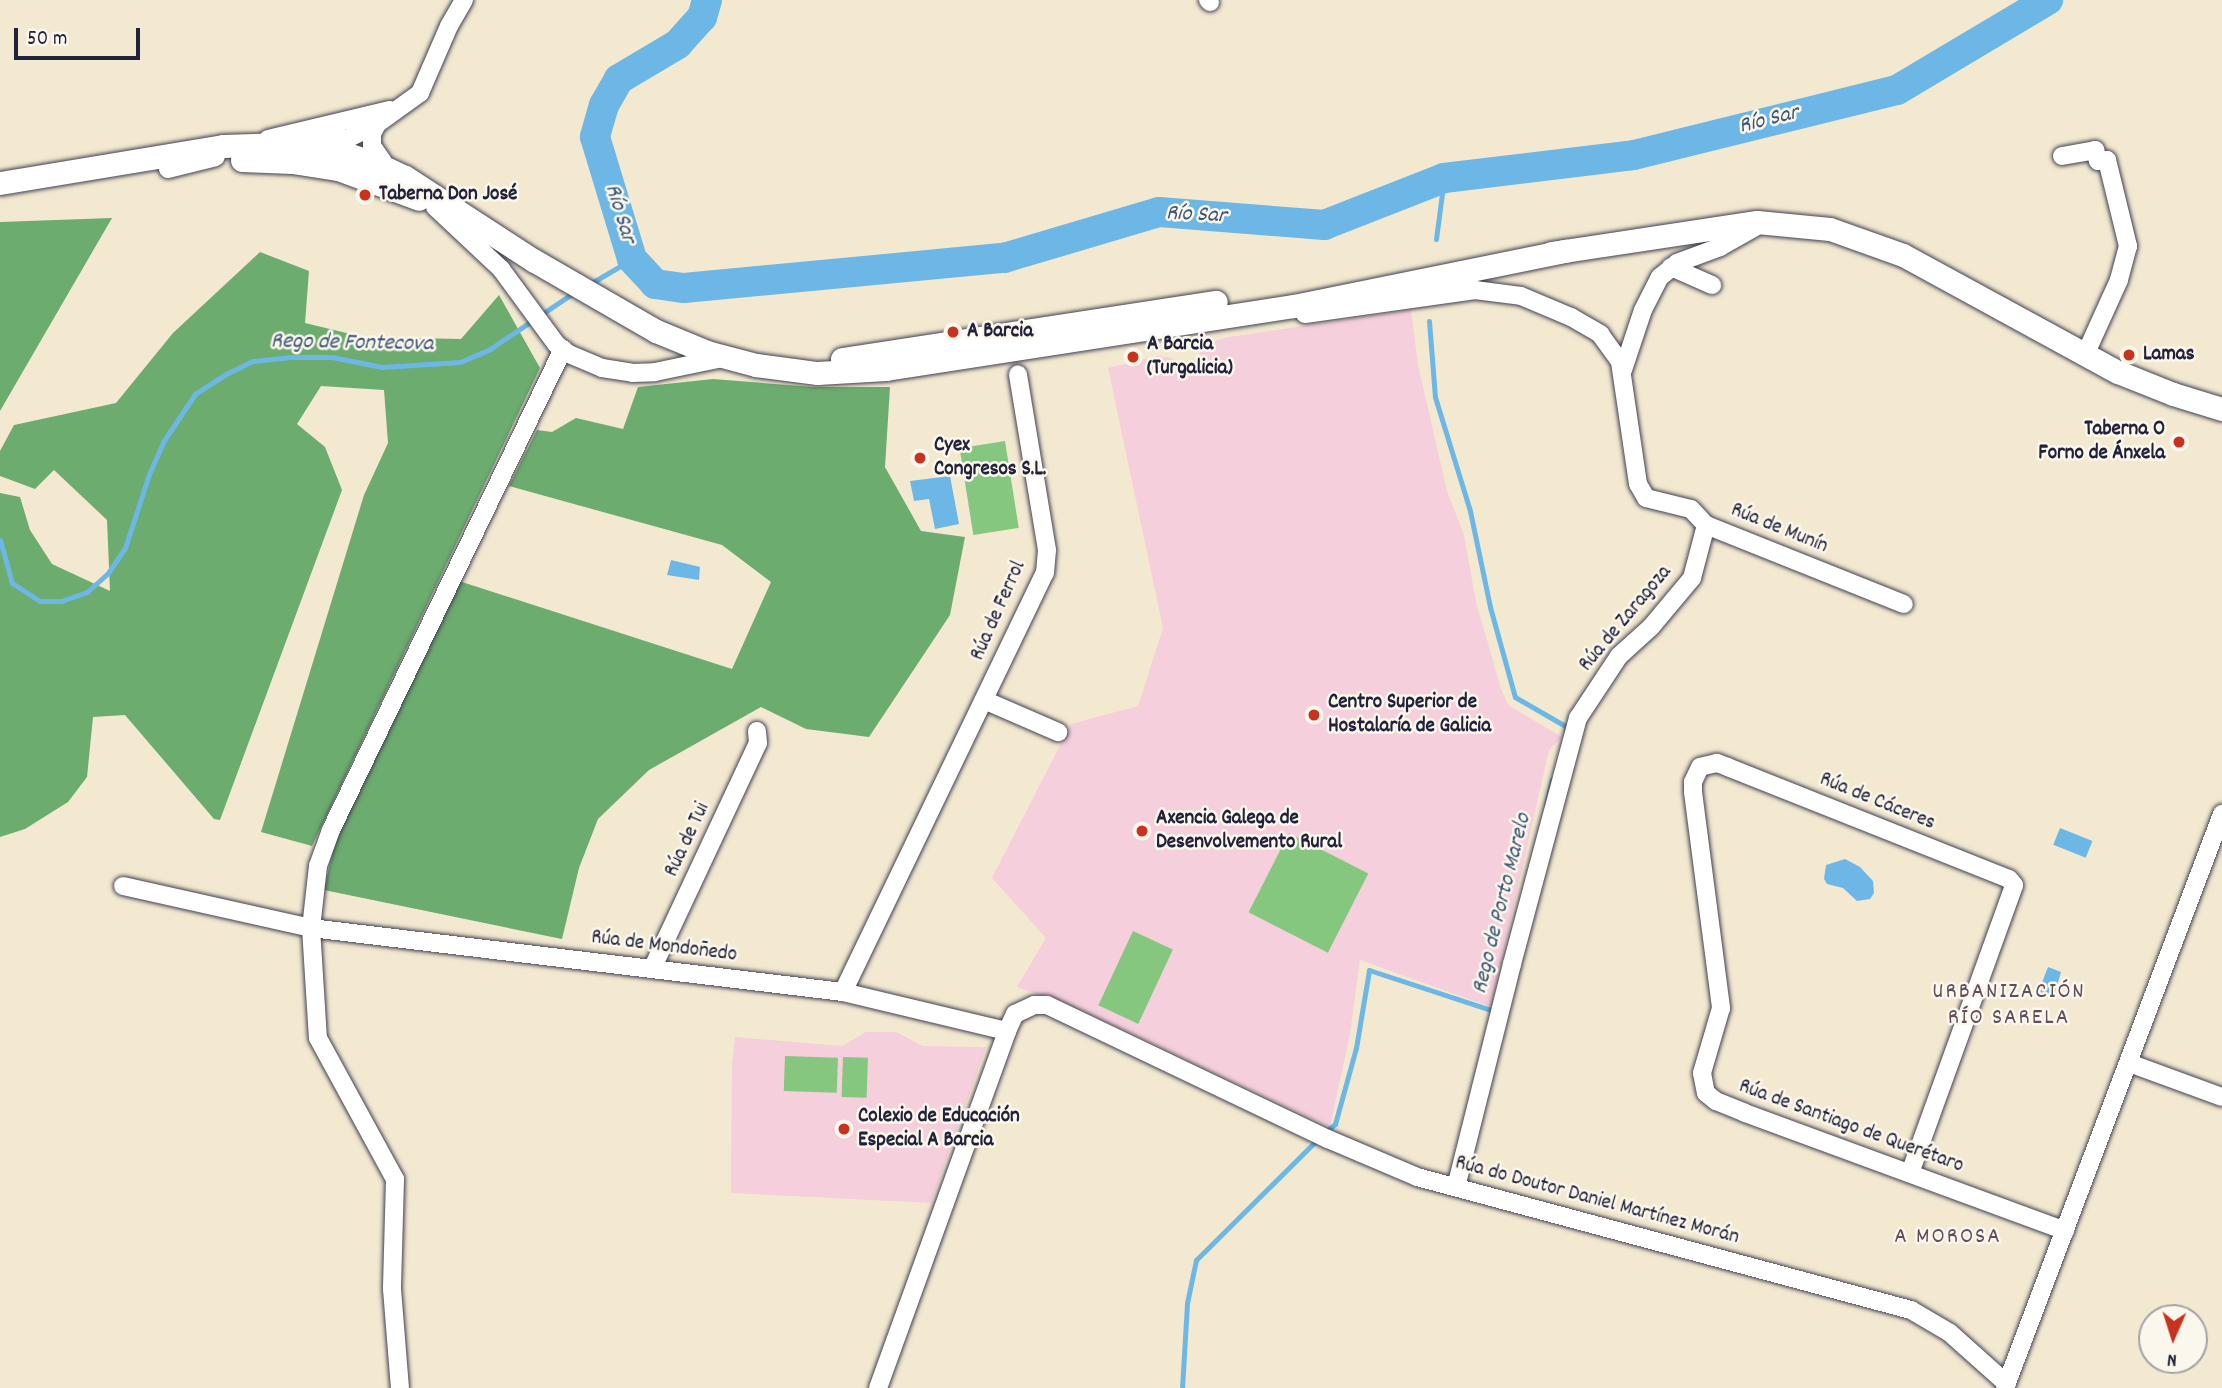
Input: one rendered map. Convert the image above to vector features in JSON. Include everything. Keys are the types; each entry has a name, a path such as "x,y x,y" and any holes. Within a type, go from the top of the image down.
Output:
{"main road":[{"path":"0,183 179,152 241,145 333,140 405,177 620,313 682,343 726,357 793,371 867,372 1220,318 1506,265 1565,251"},
{"path":"0,198 168,169 240,160 306,163 354,174 427,203 524,254"},
{"path":"726,357 795,361 863,356 1469,262 1763,223 1830,229 1881,246 2135,379 2222,409"},
{"path":"2184,397 2222,401"}],"street":[{"path":"333,140 415,98 424,87 449,26 464,0"},
{"path":"168,169 240,153 333,140 377,124 397,108"},
{"path":"377,124 372,146 383,162"},
{"path":"241,145 293,133 333,140 383,162 405,177"},
{"path":"333,140 378,174 427,203 517,286 549,334 563,349 603,368 632,373 654,372 726,357"},
{"path":"2062,156 2095,150 2098,161 2107,160 2128,246 2119,280 2085,355"},
{"path":"1671,267 1720,247 1763,223"},
{"path":"1506,265 1503,280 1521,296"},
{"path":"1671,267 1712,285"},
{"name":"Rúa de Munín","path":"1623,370 1655,283 1671,267"},
{"name":"Rúa de Munín","path":"1220,318 1300,315 1463,290 1521,296 1571,317 1600,334 1612,347 1623,370 1637,477 1642,493 1652,500 1698,512 1706,525 1904,604"},
{"path":"400,1388 392,1289 395,1179 318,1038 311,928 318,866 331,830 563,349"},
{"name":"Rúa de Ferrol","path":"843,992 1045,573 1047,550 1018,374"},
{"name":"Rúa de Zaragoza","path":"1456,1187 1578,718 1619,656 1651,627 1692,578 1706,525"},
{"path":"984,700 1058,732"},
{"name":"Rúa de Tui","path":"653,967 758,743 757,731"},
{"name":"Rúa de Cáceres","path":"1707,764 1728,767 2009,879 2014,885 2012,898 1910,1173"},
{"name":"Rúa de Santiago de Querétaro","path":"1707,764 1695,774 1693,793 1721,1008 1702,1073 1702,1085 1716,1101 2065,1231"},
{"path":"2006,1386 2222,814"},
{"name":"Rúa de Mondoñedo","path":"123,886 311,928 653,967 843,992 1007,1031"},
{"name":"Rúa do Doutor Daniel Martínez Morán","path":"1007,1031 1015,1014 1024,1007 1047,1005 1380,1163 1456,1187 1912,1310 1950,1333 2006,1386"},
{"path":"878,1388 1007,1031"},
{"path":"2129,1063 2222,1097"}],"shaded area":[{"name":"Centro Superior de Hostalaría de Galicia","path":"1411,310 1418,365 1447,491 1464,535 1476,602 1501,689 1508,705 1562,737 1549,750 1491,1007 1360,960 1350,1034 1330,1127 1077,1008 1017,987 1046,938 992,878 1071,724 1138,706 1163,628 1108,368 1158,356 1172,358 1176,364 1196,359 1207,343 1229,337"},
{"name":"Colexio de Educación Especial A Barcia","path":"866,1032 896,1032 923,1046 986,1047 931,1203 731,1193 732,1065 735,1037 842,1046"}],"green space":[{"path":"112,218 0,411 0,222"},
{"path":"260,252 309,271 305,323 363,337 461,339 499,295 540,368 312,846 261,832 364,495 388,443 384,390 321,386 297,424 325,447 342,490 220,820 214,819 125,715 93,717 87,777 68,802 25,829 0,837 0,493 20,497 30,530 52,564 110,591 107,520 54,470 35,489 0,476 0,451 14,425 116,403 173,333"},
{"path":"713,379 814,387 890,387 885,467 921,531 965,537 950,615 869,737 806,729 761,707 649,770 598,819 579,868 562,939 324,890 337,833 459,581 732,669 771,582 722,545 509,486 537,430 552,432 576,418 623,429 638,387"},
{"path":"1005,441 1019,528 973,535 960,448"},
{"path":"1289,833 1368,873 1328,953 1249,912"},
{"path":"1133,931 1173,950 1138,1024 1098,1005"},
{"path":"785,1056 838,1058 837,1093 784,1091"},
{"path":"843,1057 868,1058 867,1098 842,1097"}],"water":[{"path":"950,476 959,524 935,529 929,499 914,501 910,481"},
{"path":"671,560 700,567 699,580 667,575"},
{"path":"2060,828 2092,841 2086,858 2053,845"},
{"path":"1845,859 1860,867 1873,881 1874,893 1870,899 1857,901 1843,888 1827,884 1824,879 1826,865"},
{"path":"2048,967 2061,972 2053,1000 2038,993"}],"waterway":[{"name":"Río Sar","path":"707,0 702,17 678,44 619,79 604,105 595,137 632,259 655,284 684,288 1004,258 1159,212 1324,225 1444,178 1634,155 1897,90 2048,0"},
{"name":"Rego de Porto Marelo","path":"1436,239 1444,178"},
{"name":"Rego de Fontecova","path":"588,285 632,259"},
{"name":"Rego de Fontecova","path":"0,540 12,583 40,601 61,601 87,592 108,573 125,548 149,474 163,442 195,394 226,374 253,361 291,357 332,357 382,367 460,362 490,349 576,291"},
{"name":"Rego de Porto Marelo","path":"1429,321 1435,397 1470,511 1490,607 1515,697 1567,727 1566,730"},
{"name":"Rego de Porto Marelo","path":"1546,805 1552,780"},
{"name":"Rego de Porto Marelo","path":"1325,1132 1335,1124 1356,1048 1369,970 1494,1011 1495,1008"},
{"name":"Rego de Porto Marelo","path":"1182,1388 1187,1303 1196,1260 1318,1139"}],"place":[{"name":"Taberna Don José","path":"365,195"},
{"name":"A Barcia","path":"953,332"},
{"name":"Lamas","path":"2129,355"},
{"name":"A Barcia (Turgalicia)","path":"1133,357"},
{"name":"Taberna O Forno de Ánxela","path":"2179,442"},
{"name":"Cyex Congresos S.L.","path":"920,458"},
{"name":"Centro Superior de Hostalaría de Galicia","path":"1314,715"},
{"name":"Axencia Galega de Desenvolvemento Rural","path":"1142,831"},
{"name":"Colexio de Educación Especial A Barcia","path":"844,1129"}],"district":[{"name":"URBANIZACIÓN RÍO SARELA","path":"2009,1006"},
{"name":"A MOROSA","path":"1948,1238"}]}
